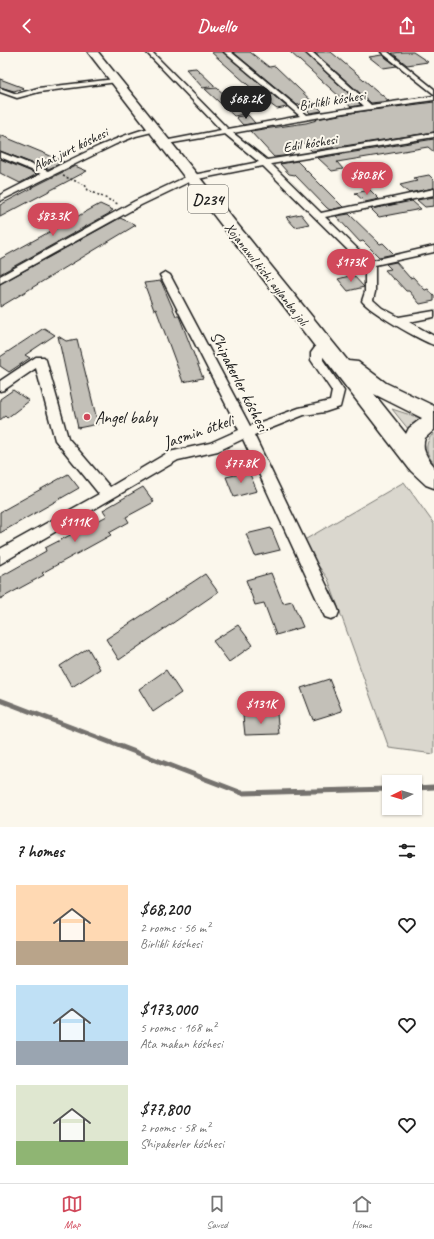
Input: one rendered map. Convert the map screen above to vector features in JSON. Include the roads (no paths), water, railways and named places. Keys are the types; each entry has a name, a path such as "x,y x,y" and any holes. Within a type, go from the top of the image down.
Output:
{"main road":[{"name":"Xojanawıl kishi aylanba jolı","path":"93,52 152,129 427,472"},
{"name":"Xojanawıl kishi aylanba jolı","path":"324,345 379,388 434,415"},
{"name":"D234","path":"427,472 414,454 412,444 419,430 434,422"}],"street":[{"path":"149,52 227,132 265,163 370,266 370,292 367,301 378,310 434,341"},
{"path":"227,52 305,117"},
{"path":"308,52 369,107"},
{"path":"384,52 434,92"},
{"path":"0,90 17,96 38,90 115,81"},
{"name":"Birlikli kóshesi","path":"164,143 305,117 434,98"},
{"name":"Abat jurt kóshesi","path":"0,198 114,142 133,134 152,129"},
{"name":"Edil kóshesi","path":"0,280 128,208 191,178 265,163 434,135"},
{"path":"0,154 50,173"},
{"path":"318,216 434,192"},
{"path":"368,264 434,249"},
{"name":"Shipakerler kóshesi","path":"165,275 247,433 332,612"},
{"path":"398,321 434,314"},
{"name":"Jasmin ótkeli","path":"0,557 174,456 213,447 262,426 303,411 325,408 336,404 338,391 317,360 317,353 324,345"},
{"path":"0,386 40,360 62,440 108,495"}],"waterway":[{"path":"0,700 242,793 382,789"},
{"path":"422,788 434,787"}],"place":[{"name":"Angel baby","path":"87,417"}]}
